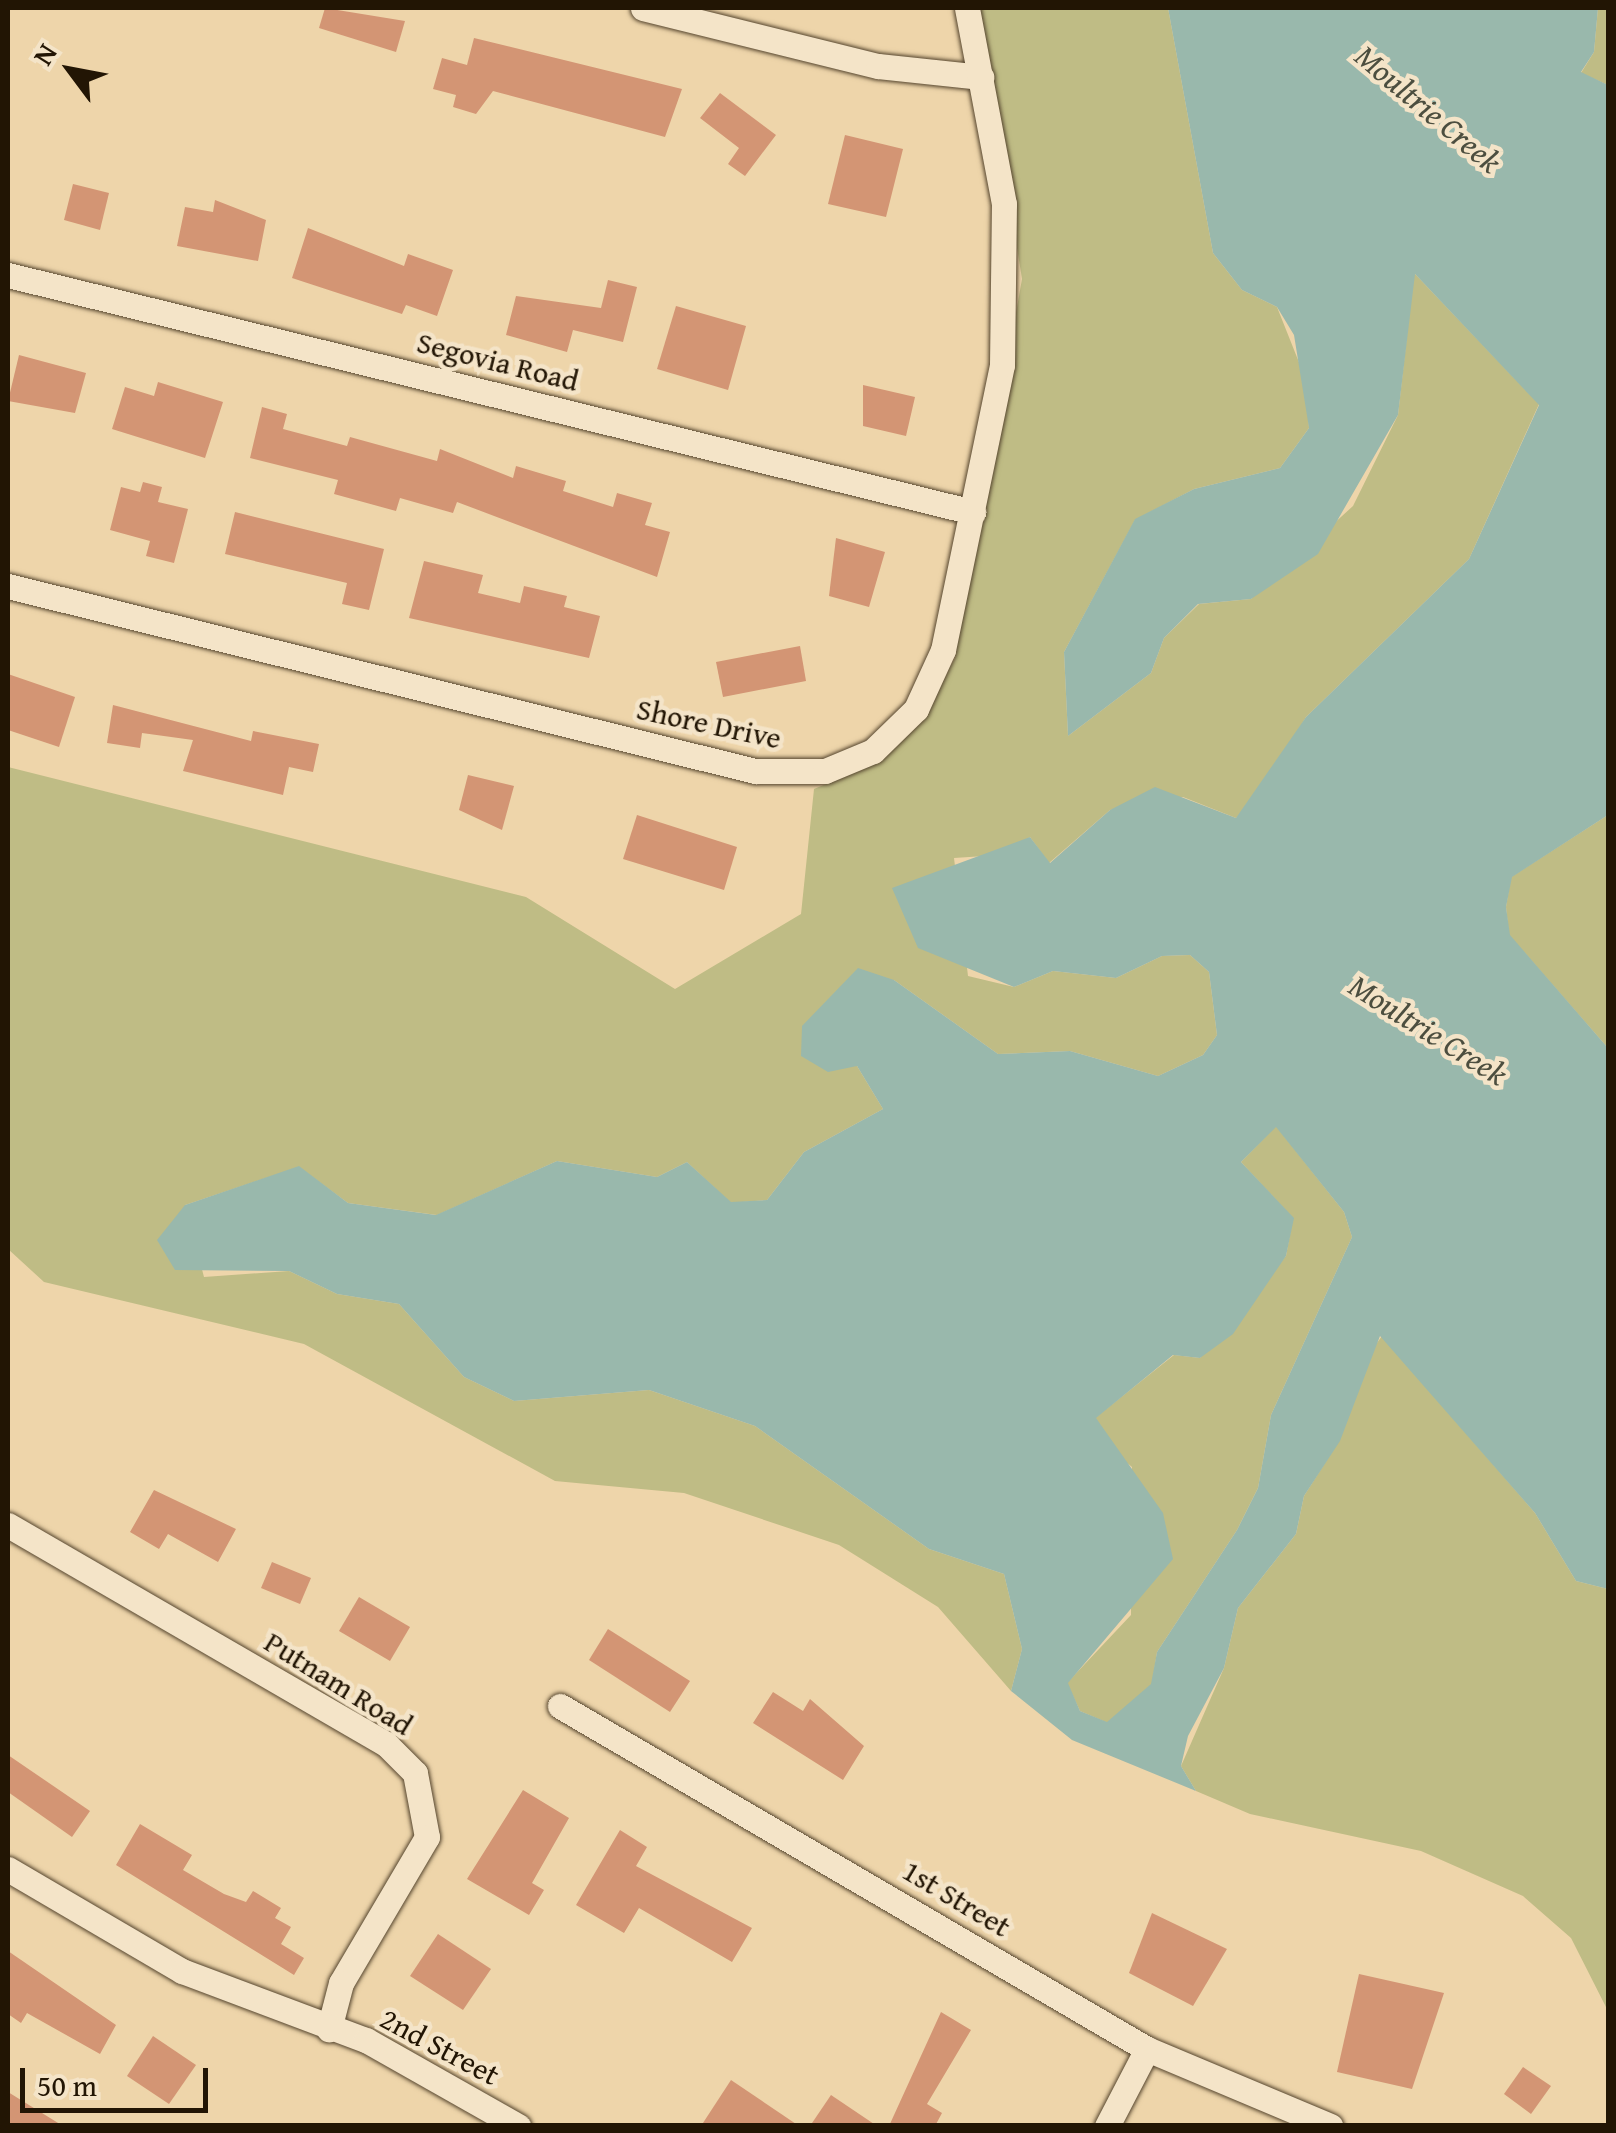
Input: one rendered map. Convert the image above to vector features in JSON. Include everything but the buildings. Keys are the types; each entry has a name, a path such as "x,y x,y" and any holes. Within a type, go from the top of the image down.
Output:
{"street":[{"path":"643,8 878,66 981,77"},
{"name":"Shore Drive","path":"8,586 756,771 807,774 873,751 916,709 944,650 973,512 1009,277 981,77 967,8"},
{"name":"Segovia Road","path":"8,275 973,512"},
{"name":"Putnam Road","path":"8,1525 386,1744 414,1773 426,1837 341,1983 330,2028"},
{"name":"1st Street","path":"560,1706 1147,2049 1330,2126"},
{"path":"8,1868 137,1945 252,2003 330,2028"},
{"name":"2nd Street","path":"330,2028 408,2060 518,2126"},
{"path":"1106,2126 1147,2049"}],"shaded area":[{"path":"979,8 1168,8 1213,253 1242,290 1277,307 1306,380 1309,428 1280,468 1194,489 1135,520 1064,652 1068,736 1151,673 1164,638 1199,604 1251,599 1353,506 1398,415 1414,273 1539,404 1469,559 1306,717 1253,805 1236,818 1183,797 1110,810 1049,863 1030,837 1000,855 954,858 968,976 1014,987 1053,971 1116,978 1162,956 1190,955 1209,972 1217,1035 1203,1055 1158,1076 1070,1051 998,1054 894,980 857,1066 883,1109 804,1152 767,1200 731,1203 687,1162 657,1177 557,1161 437,1215 348,1203 299,1167 185,1205 204,1277 289,1271 337,1294 399,1304 464,1377 514,1401 649,1390 755,1426 929,1549 1004,1574 1022,1649 1011,1691 938,1607 839,1545 684,1493 555,1481 304,1344 44,1282 8,1249 8,767 526,897 675,989 801,914 814,789 883,760 925,716 955,658 1022,279"},
{"path":"1598,8 1608,8 1608,85 1581,73 1594,52"},
{"path":"1608,815 1608,1048 1509,935 1506,907 1511,877"},
{"path":"1276,1126 1344,1212 1352,1237 1271,1415 1258,1488 1237,1530 1157,1652 1152,1684 1108,1723 1080,1711 1067,1683 1131,1615 1132,1467 1108,1447 1095,1418 1174,1355 1200,1358 1286,1256 1293,1218 1241,1162"},
{"path":"1382,1336 1535,1513 1576,1581 1608,1589 1608,2011 1571,1938 1523,1896 1421,1851 1250,1814 1196,1791 1181,1766 1224,1668 1238,1608 1296,1534 1304,1496 1339,1441 1363,1362"}],"water":[{"name":"Moultrie Creek","path":"1168,8 1598,8 1594,52 1581,72 1608,85 1608,815 1512,877 1506,907 1510,935 1608,1048 1608,1589 1576,1581 1535,1513 1380,1336 1340,1441 1304,1496 1296,1534 1238,1608 1224,1668 1188,1736 1181,1766 1196,1791 1072,1740 1011,1691 1022,1649 1004,1574 929,1549 755,1426 649,1390 514,1401 464,1377 399,1304 337,1294 289,1271 175,1270 157,1240 185,1205 299,1166 348,1203 436,1215 557,1161 657,1177 687,1162 731,1202 767,1200 804,1152 883,1109 857,1066 828,1072 801,1056 802,1026 858,968 894,980 998,1054 1070,1051 1158,1076 1203,1055 1217,1035 1209,972 1190,955 1162,956 1116,978 1053,971 1014,987 918,948 892,888 1030,837 1050,863 1110,810 1155,787 1236,818 1306,717 1469,559 1539,405 1415,274 1398,415 1318,554 1251,599 1198,604 1164,638 1151,673 1068,736 1064,652 1135,519 1194,489 1280,468 1309,428 1294,335 1277,307 1242,290 1213,253","holes":["1276,1127 1344,1212 1352,1237 1271,1415 1258,1488 1237,1530 1157,1652 1151,1684 1107,1722 1080,1711 1068,1683 1173,1559 1163,1513 1096,1418 1173,1355 1200,1358 1233,1334 1286,1256 1294,1218 1241,1162"]}]}
